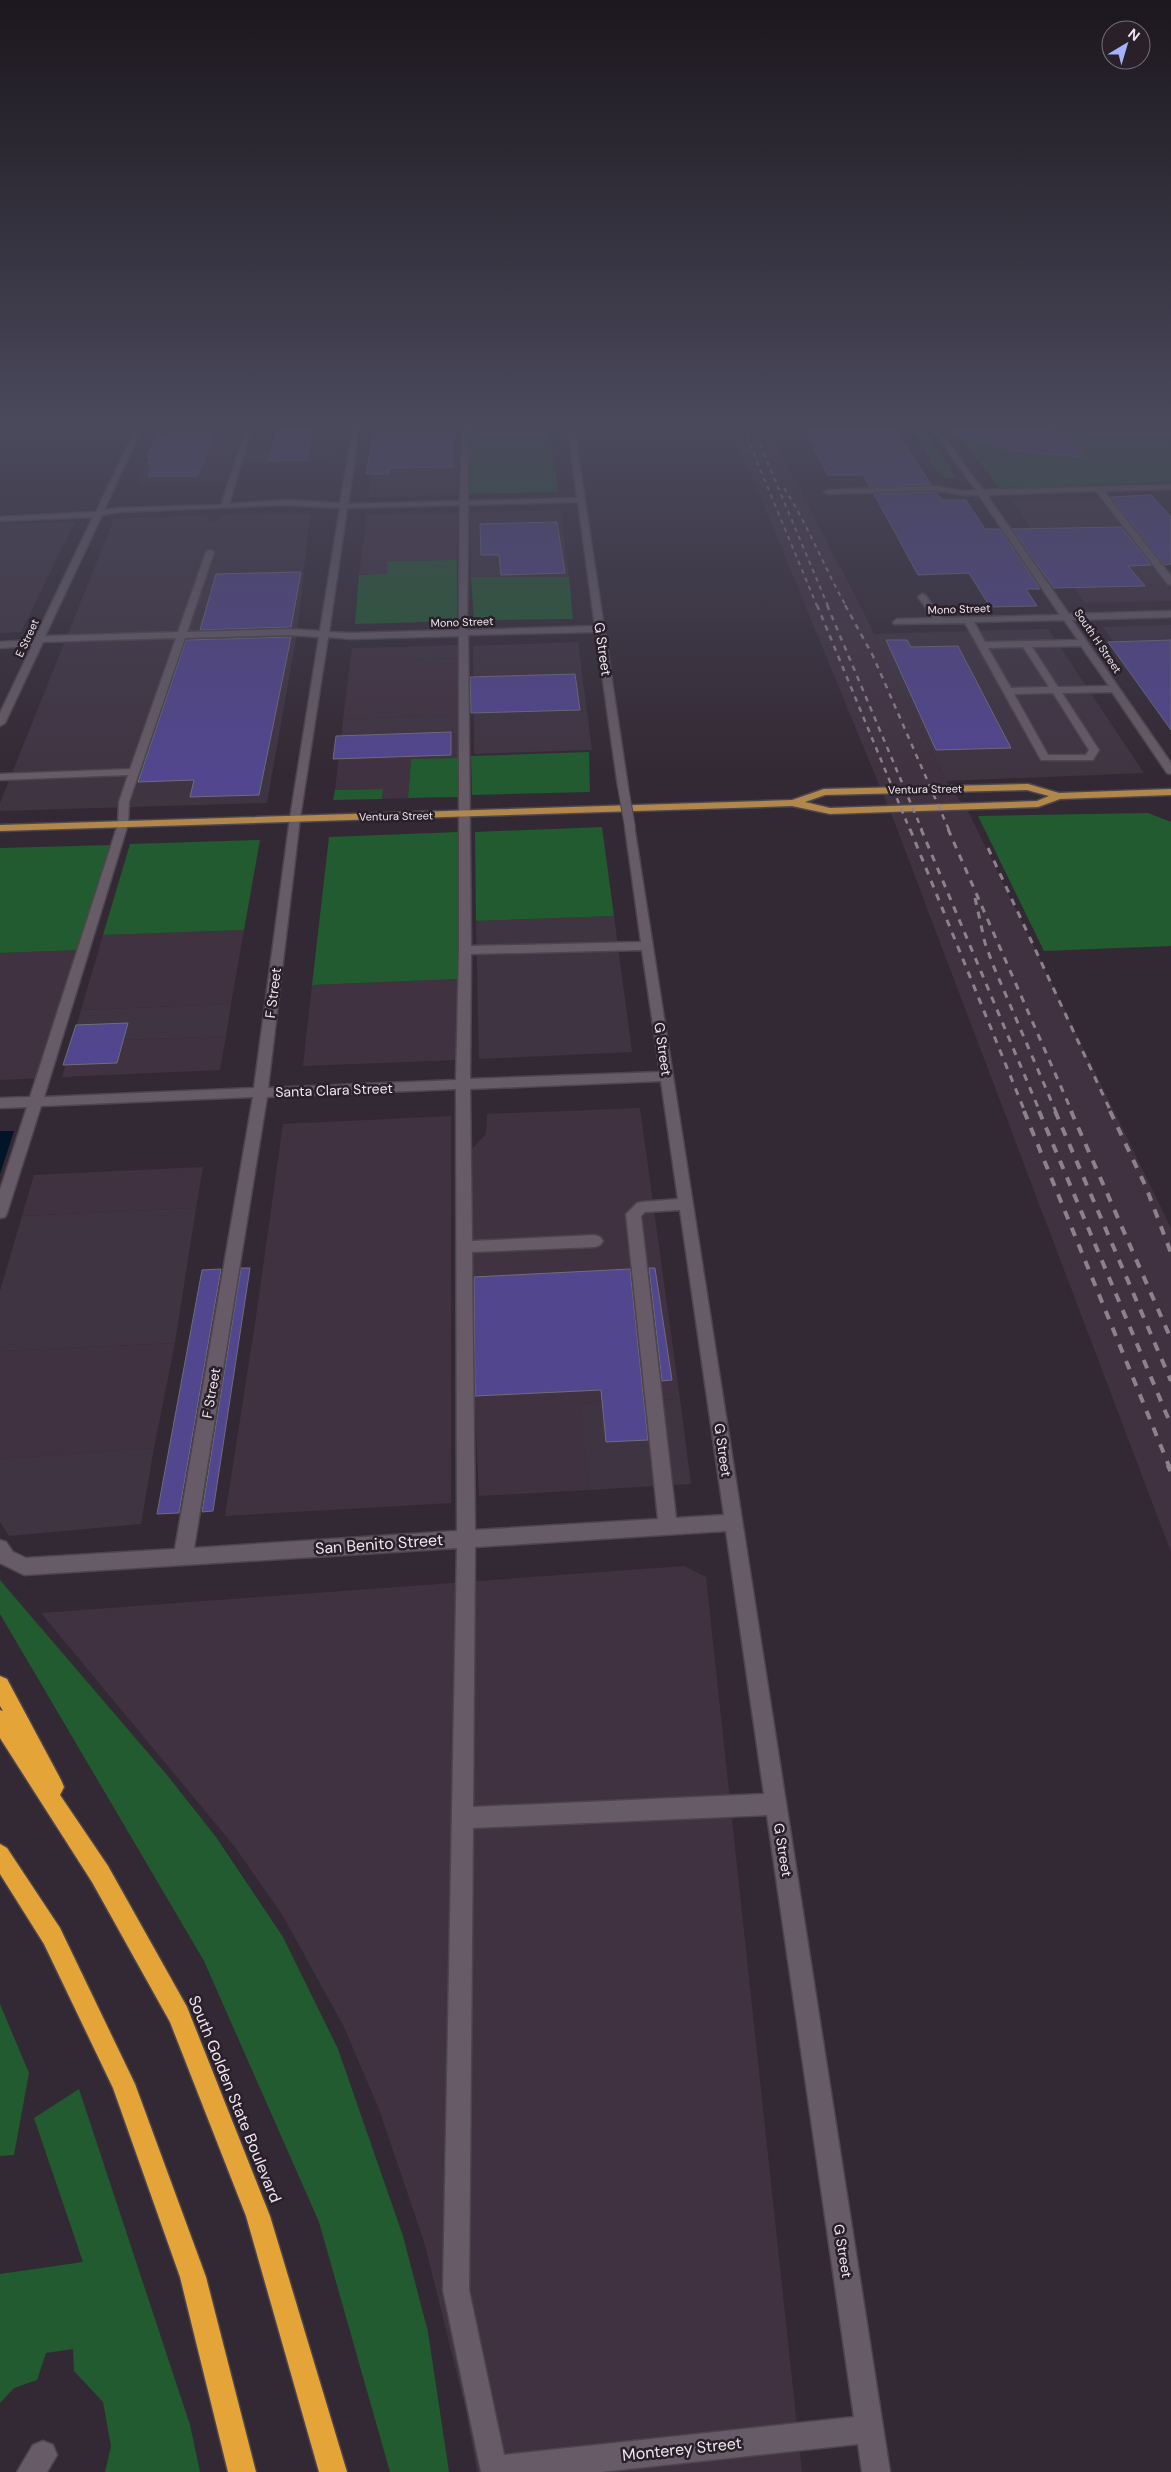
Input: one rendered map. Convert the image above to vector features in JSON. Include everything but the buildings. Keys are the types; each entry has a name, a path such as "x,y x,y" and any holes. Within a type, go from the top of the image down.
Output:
{"highway":[{"path":"0,1686 100,1874"},
{"name":"South Golden State Boulevard","path":"0,1720 100,1874 178,2015 258,2216 333,2472"},
{"path":"0,1855 52,1936 123,2084 193,2277 242,2472"}],"main road":[{"name":"Ventura Street","path":"792,803 824,792 1028,787 1059,796 1171,792"},
{"name":"Ventura Street","path":"0,828 792,803 830,811 1038,804 1059,796"}],"street":[{"name":"E Street","path":"0,723 85,543"},
{"name":"F Street","path":"183,1558 261,1093 295,818 338,543"},
{"path":"464,543 463,814 465,950 463,1085 466,1598 456,2290 511,2469"},
{"name":"G Street","path":"588,543 876,2472"},
{"name":"South H Street","path":"1016,543 1171,771"},
{"path":"1141,543 1171,582"},
{"path":"0,1213 123,824 124,802 210,552"},
{"path":"922,597 940,620"},
{"name":"Mono Street","path":"897,622 1171,614"},
{"path":"968,620 1045,758 1089,758 1094,750 1026,644"},
{"name":"Mono Street","path":"38,642 290,632 324,635 600,629"},
{"path":"0,645 38,642"},
{"path":"982,645 1084,642"},
{"path":"1008,691 1116,689"},
{"path":"0,777 134,772"},
{"path":"465,950 648,946"},
{"name":"Santa Clara Street","path":"0,1103 667,1076"},
{"path":"668,1526 633,1214 642,1207 687,1204"},
{"path":"464,1247 595,1241"},
{"name":"San Benito Street","path":"0,1548 7,1558 24,1568 734,1522"},
{"path":"462,1818 776,1804"},
{"name":"Monterey Street","path":"511,2469 870,2429"}],"shaded area":[{"path":"0,543 65,543 21,632 0,633"},
{"path":"104,543 307,543 297,633 267,803 0,811 0,803"},
{"path":"363,543 457,543 457,560 388,561 387,574 359,575"},
{"path":"470,543 564,543 569,577 471,577"},
{"path":"780,543 828,543 946,781 969,813 1171,1228 1171,1552 894,821"},
{"path":"1042,543 1136,543 1171,585 1171,601 1085,603"},
{"path":"1171,625 1171,722 1103,627"},
{"path":"1048,629 1144,773 946,781 874,634"},
{"path":"578,642 592,750 474,754 473,646"},
{"path":"458,645 458,658 404,660 407,647"},
{"path":"407,647 405,660 458,658 458,715 343,719 352,648"},
{"path":"458,715 458,734 341,738 343,719"},
{"path":"458,734 458,758 411,759 408,798 382,799 383,789 335,790 341,738"},
{"path":"614,916 632,1052 479,1059 476,921"},
{"path":"244,930 231,1004 81,1010 103,935"},
{"path":"81,950 42,1078 0,1080 0,953"},
{"path":"458,979 458,1060 303,1066 312,985"},
{"path":"231,1004 226,1036 72,1042 81,1010"},
{"path":"226,1036 220,1070 62,1077 72,1042"},
{"path":"640,1108 680,1399 582,1404 589,1490 479,1496 475,1409 472,1149 486,1134 487,1114"},
{"path":"451,1116 451,1503 225,1516 256,1317 283,1124"},
{"path":"203,1167 196,1208 22,1216 34,1175"},
{"path":"196,1208 175,1343 0,1351 0,1291 22,1216"},
{"path":"175,1343 154,1448 0,1459 0,1351"},
{"path":"680,1399 691,1484 589,1490 581,1404"},
{"path":"154,1448 141,1524 9,1536 0,1522 0,1459"},
{"path":"684,1566 706,1577 802,2472 477,2472 466,2411 425,2245 379,2109 344,2027 283,1916 235,1847 41,1613"}],"green space":[{"path":"457,560 457,621 355,624 359,575 387,574 387,561"},
{"path":"471,577 569,577 573,619 474,620"},
{"path":"589,752 590,792 472,795 471,756"},
{"path":"458,758 458,797 408,798 411,759"},
{"path":"383,789 382,799 333,800 335,790"},
{"path":"1148,813 1171,822 1171,946 1044,951 978,816"},
{"path":"602,827 614,916 476,921 475,832"},
{"path":"458,832 458,979 312,985 329,837"},
{"path":"260,840 244,930 103,935 130,844"},
{"path":"113,845 81,950 0,953 0,848"},
{"path":"0,1580 167,1775 216,1837 283,1937 338,2049 403,2236 428,2332 449,2472 390,2472 319,2222 204,1961 0,1614"},
{"path":"0,2004 29,2073 14,2155 0,2156"},
{"path":"79,2089 190,2425 200,2472 105,2472 111,2446 103,2402 74,2371 73,2349 46,2353 37,2380 14,2388 0,2403 0,2274 83,2262 34,2118"}],"water":[{"path":"0,1131 14,1131 0,1174"}],"railway":[{"path":"791,543 817,606"},
{"path":"802,543 828,606"},
{"path":"814,543 846,606"},
{"path":"817,605 910,830"},
{"path":"827,605 922,830"},
{"path":"845,605 873,656 949,830"},
{"path":"910,829 1025,1112"},
{"path":"921,829 1040,1112"},
{"path":"948,829 1072,1112"},
{"path":"988,848 1111,1112"},
{"path":"975,898 985,943 993,965 1056,1112"},
{"path":"1024,1111 1169,1466"},
{"path":"1039,1111 1171,1425"},
{"path":"1055,1111 1171,1381"},
{"path":"1071,1111 1171,1339"},
{"path":"1110,1111 1146,1187 1171,1253"},
{"path":"1168,1465 1171,1471"}]}
